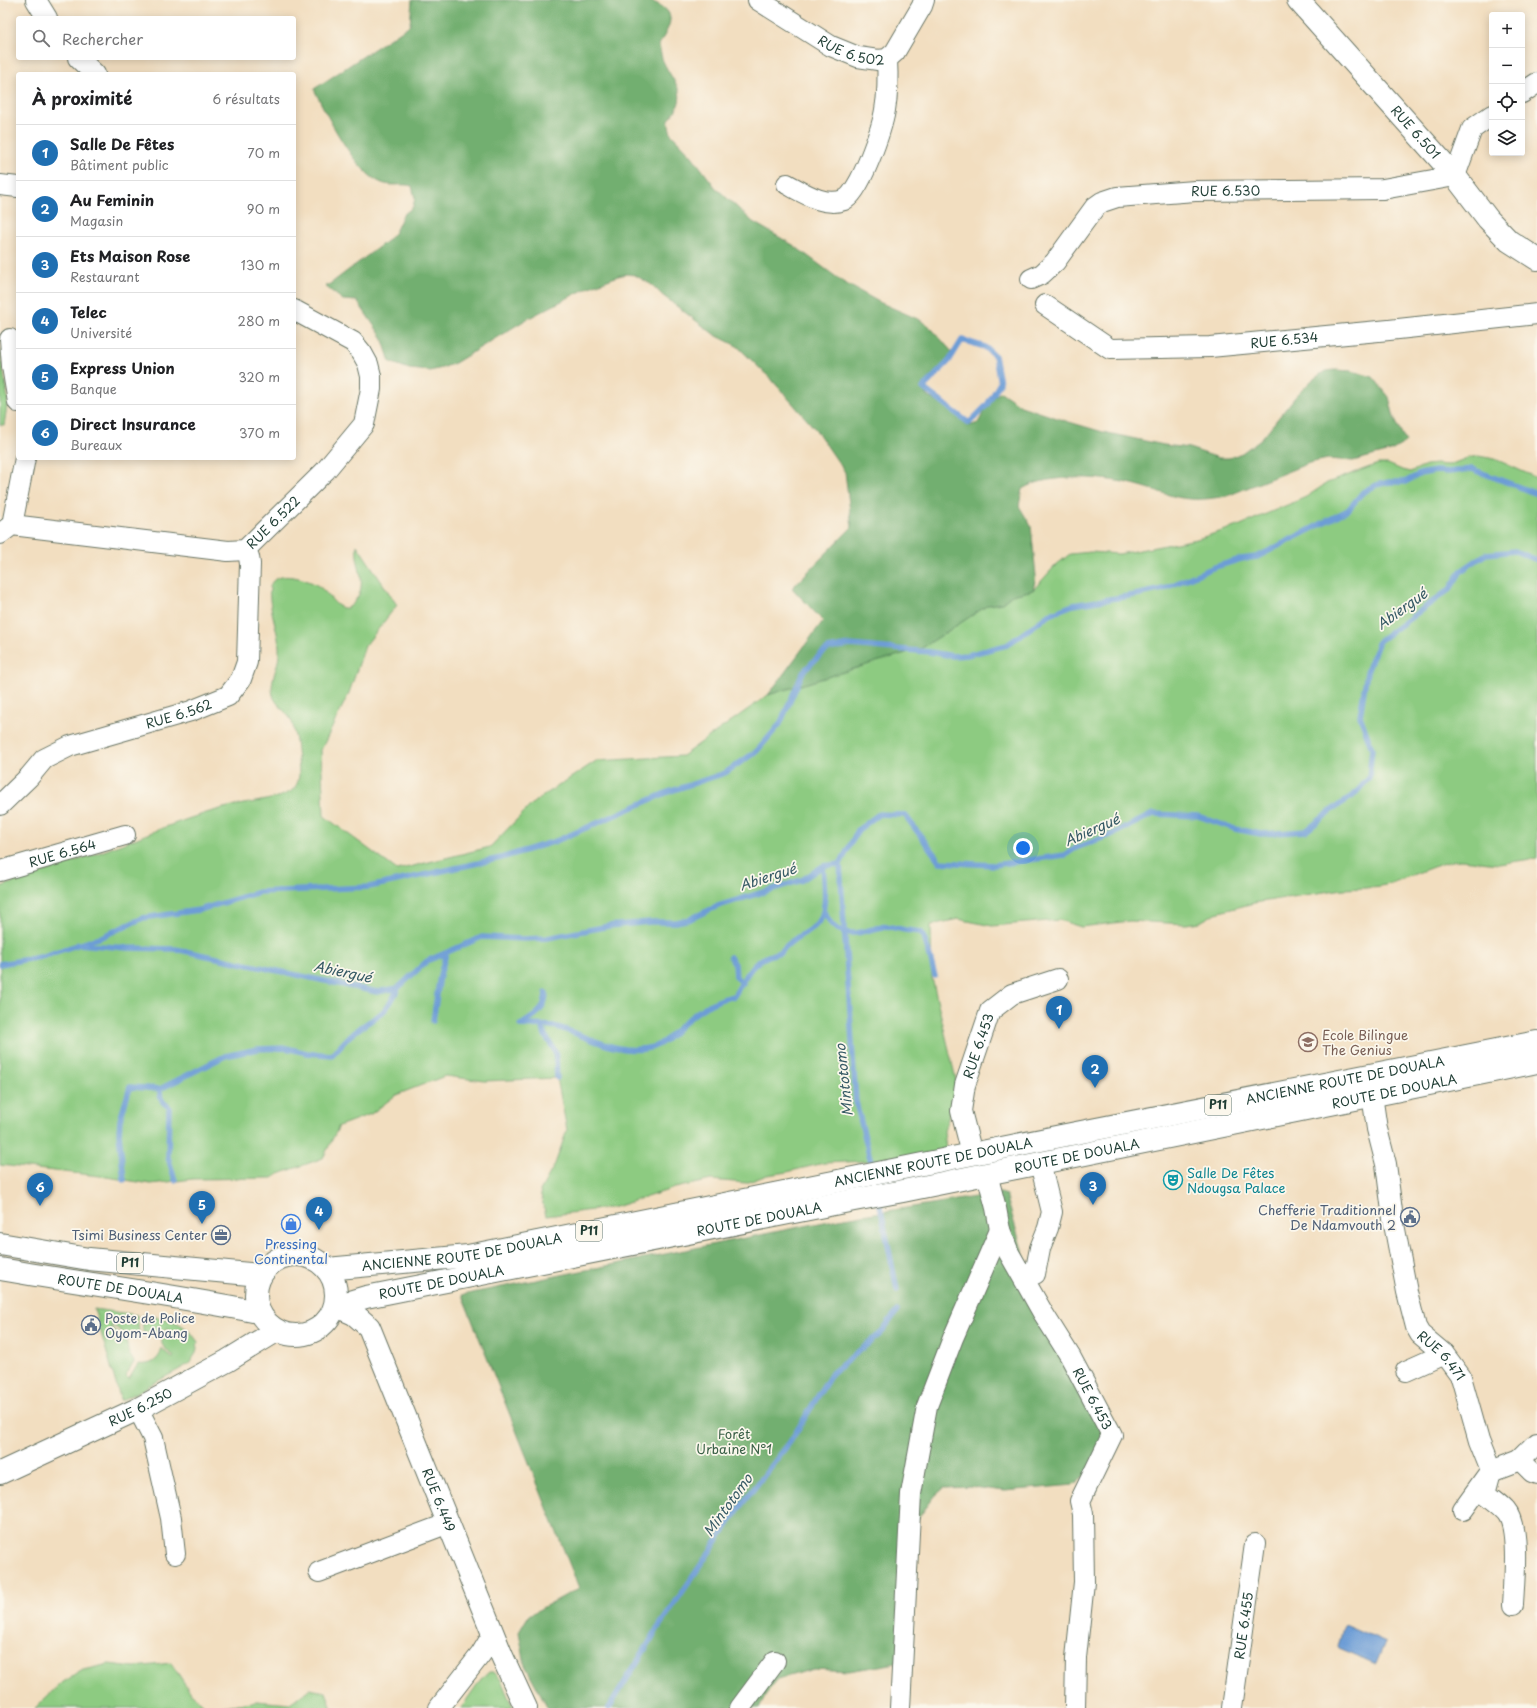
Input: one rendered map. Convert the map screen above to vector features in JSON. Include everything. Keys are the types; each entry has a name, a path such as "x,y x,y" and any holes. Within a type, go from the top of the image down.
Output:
{"main road":[{"name":"RUE 6.501","path":"1298,0 1455,176 1488,219 1509,241 1537,258"},
{"name":"ANCIENNE ROUTE DE DOUALA","path":"327,1269 468,1256 859,1176 1537,1042"},
{"name":"ROUTE DE DOUALA","path":"336,1306 366,1297 903,1191 1537,1062"},
{"path":"859,1176 875,1196"},
{"name":"P11","path":"0,1244 89,1259 260,1275"},
{"path":"297,1255 318,1261 327,1269 334,1281 337,1296 336,1306 327,1321 312,1332 294,1336 276,1331 266,1323 258,1312 255,1300 256,1287 260,1275 267,1266 286,1256 297,1255"},
{"name":"ROUTE DE DOUALA","path":"0,1269 84,1284 196,1300 258,1312"},
{"name":"RUE 6.449","path":"336,1306 354,1314 369,1327 510,1676 526,1708"},
{"name":"RUE 6.250","path":"0,1473 138,1409 220,1365 276,1331"}],"street":[{"path":"36,0 46,16"},
{"name":"RUE 6.502","path":"758,0 831,46 858,57 878,60 887,58 895,52 924,0"},
{"path":"787,184 816,199 826,202 839,202 852,194 871,156 885,111 888,87 887,58"},
{"path":"80,60 92,72"},
{"path":"1525,91 1537,83"},
{"path":"1455,176 1472,129 1489,117"},
{"name":"RUE 6.530","path":"1031,280 1042,274 1055,262 1095,207 1102,202 1117,197 1195,191 1382,189 1455,176"},
{"path":"0,185 16,187"},
{"name":"RUE 6.534","path":"1045,304 1110,349 1210,347 1537,314"},
{"name":"RUE 6.522","path":"6,530 228,551 245,550 325,471 364,424 371,389 371,376 368,364 362,353 353,342 296,311"},
{"path":"10,339 16,390"},
{"path":"6,530 24,460"},
{"name":"RUE 6.562","path":"0,805 29,777 44,759 70,746 191,711 228,696 242,679 247,662 250,564 249,557 245,550"},
{"name":"RUE 6.564","path":"0,871 125,835"},
{"name":"RUE 6.453","path":"972,1154 961,1111 965,1085 990,1011 1012,994 1058,978"},
{"name":"RUE 6.471","path":"1372,1095 1377,1129 1386,1164 1393,1219 1414,1320 1420,1334 1444,1354 1461,1377 1479,1441 1491,1471"},
{"path":"1035,1274 1040,1248 1048,1228 1052,1212 1040,1163"},
{"name":"RUE 6.453","path":"987,1174 1000,1230 1008,1253 1070,1356 1112,1435 1080,1501 1083,1514 1084,1582 1076,1658 1075,1708"},
{"path":"900,1708 911,1494 927,1406 952,1338 1000,1230"},
{"path":"1406,1371 1444,1354"},
{"path":"138,1409 154,1438 171,1518 175,1554"},
{"path":"1463,1510 1491,1471 1520,1460 1537,1443"},
{"path":"1520,1460 1532,1472 1537,1474"},
{"path":"1491,1471 1485,1493 1507,1512 1513,1532 1515,1547 1513,1605"},
{"path":"318,1572 449,1523"},
{"name":"RUE 6.455","path":"1232,1708 1255,1544"},
{"path":"439,1708 480,1654 493,1634"},
{"path":"740,1708 774,1661"}],"green space":[{"path":"412,0 648,0 665,8 669,13 670,18 667,30 659,45 663,61 679,90 680,97 675,111 668,121 671,134 692,156 715,187 753,222 793,245 843,282 879,302 920,320 931,328 953,353 927,387 925,392 928,397 944,405 969,426 978,423 990,402 1001,392 1021,406 1103,432 1164,445 1189,448 1219,458 1229,458 1242,453 1262,438 1296,396 1311,381 1325,371 1335,370 1352,371 1373,377 1389,397 1394,418 1406,442 1391,451 1353,461 1328,459 1309,463 1227,496 1208,499 1171,496 1112,480 1063,478 1034,484 1022,489 1019,506 1031,526 1036,576 1033,590 1012,595 1002,603 988,605 922,648 768,695 823,621 792,588 852,527 845,472 816,430 772,380 737,346 715,335 662,295 652,285 635,275 627,274 587,288 527,319 455,363 430,371 409,369 390,362 382,337 357,301 343,300 325,286 330,284 388,240 395,232 403,215 413,207 415,198 412,186 382,183 362,168 342,142 314,89 410,25"},
{"path":"0,349 8,400 4,425 0,425"},
{"path":"1478,456 1495,459 1537,478 1537,858 1499,864 1461,860 1451,861 1386,885 1343,889 1254,903 1216,913 1200,922 1186,924 1130,921 1081,927 1059,920 992,926 958,919 931,925 932,978 958,1088 944,1131 946,1151 914,1159 824,1163 767,1175 746,1183 711,1180 675,1188 615,1207 546,1216 540,1191 555,1164 567,1130 557,1078 485,1081 445,1076 396,1095 371,1114 339,1126 323,1158 279,1174 273,1178 193,1179 151,1184 100,1176 0,1165 0,887 101,852 192,817 231,806 276,798 290,792 294,788 298,782 299,774 294,730 291,720 276,702 272,690 279,655 279,647 270,604 270,587 273,581 278,578 286,576 294,577 310,582 321,588 342,608 347,608 352,605 360,592 361,579 357,558 357,545 397,605 365,646 349,693 321,750 324,816 397,870 490,847 534,802 596,761 682,756 768,695 922,648 988,605 1002,603 1012,595 1033,590 1056,565 1070,554 1091,552 1119,554 1197,539 1238,526 1306,497 1327,483 1378,464 1388,464 1410,472 1426,465 1449,465 1467,458"},
{"name":"Forêt Urbaine N°1","path":"1000,1193 1006,1195 1029,1273 1110,1436 1088,1474 1074,1485 1005,1491 972,1487 944,1488 935,1496 909,1530 897,1663 849,1671 814,1669 778,1679 767,1692 759,1708 548,1708 525,1665 519,1632 529,1615 579,1588 462,1295 844,1218"},
{"path":"94,1309 137,1315 139,1332 131,1338 112,1325 111,1327 127,1340 128,1352 134,1362 126,1376 129,1379 138,1364 151,1363 157,1359 161,1352 161,1348 172,1358 174,1357 162,1344 163,1338 169,1329 167,1328 159,1336 152,1333 143,1332 142,1315 167,1319 180,1324 192,1334 198,1342 196,1353 189,1364 121,1401"},
{"path":"171,1663 191,1693 204,1705 212,1708 35,1708 60,1684 83,1670 109,1664 135,1667"},
{"path":"489,1672 494,1672 501,1680 513,1708 461,1708 481,1679"},
{"path":"309,1689 326,1692 332,1708 212,1708 257,1701 290,1704"}],"water":[{"path":"1345,1624 1386,1642 1377,1664 1339,1648 1338,1646"}],"waterway":[{"path":"962,340 985,347 995,356 1000,383 987,405 969,423 923,388 949,361 962,340"},
{"path":"0,964 40,957 99,938 143,918 199,910 259,892 369,887 501,858 556,841 668,792 725,773 757,751 780,724 803,672 828,649 850,645 930,652 953,656 967,655 1007,645 1050,614 1073,605 1163,589 1212,568 1241,559 1257,557 1348,510 1362,493 1376,485 1389,482 1405,482 1420,474 1436,471 1449,472 1472,469 1537,494"},
{"name":"Abiergué","path":"78,944 127,948 175,949 377,992 398,988 427,961 482,937 524,939 547,938 609,926 650,922 676,922 690,919 718,906 802,880 823,866 840,864 858,830 879,814 905,815 940,862 994,865 1065,855 1076,848 1113,834 1153,814 1198,816 1235,829 1261,834 1306,831 1336,807 1353,796 1369,778 1372,749 1360,716 1367,672 1379,641 1450,589 1461,571 1486,554 1515,551 1537,560"},
{"name":"Mintotomo","path":"840,864 856,1102 873,1170"},
{"path":"520,1025 557,1027 604,1044 628,1049 640,1049 658,1045 701,1010 717,1001 734,996 747,974 757,962 763,958 781,952 793,940 815,926 819,921 824,906 825,889 823,866"},
{"path":"824,912 832,925 837,929 848,933 857,933 886,926 921,932 935,976"},
{"path":"433,1021 440,975 446,954"},
{"path":"730,957 735,964 736,977 743,983"},
{"path":"124,1180 119,1134 120,1120 130,1087 160,1089 225,1056 258,1049 286,1048 307,1053 332,1055 352,1034 384,1011 398,988"},
{"path":"521,1025 541,1009 544,1005 546,993"},
{"path":"543,1026 544,1034 555,1052 557,1078"},
{"path":"160,1089 162,1100 169,1107 168,1157 175,1180"},
{"name":"Mintotomo","path":"879,1200 897,1290"},
{"name":"Mintotomo","path":"609,1708 658,1628 742,1504 790,1442 832,1373 880,1334 897,1311"}],"place":[{"name":"Salle De Fêtes","path":"1059,1029"},
{"name":"Ecole Bilingue The Genius","path":"1308,1042"},
{"name":"Au Feminin","path":"1095,1088"},
{"name":"Salle De Fêtes Ndougsa Palace","path":"1173,1180"},
{"name":"Ets Maison Rose","path":"1093,1205"},
{"name":"Direct Insurance","path":"40,1206"},
{"name":"Chefferie Traditionnel De Ndamvouth 2","path":"1410,1217"},
{"name":"Express Union","path":"202,1224"},
{"name":"Pressing Continental","path":"291,1224"},
{"name":"Telec","path":"319,1230"},
{"name":"Tsimi Business Center","path":"221,1235"},
{"name":"Poste de Police Oyom-Abang","path":"91,1325"}]}
